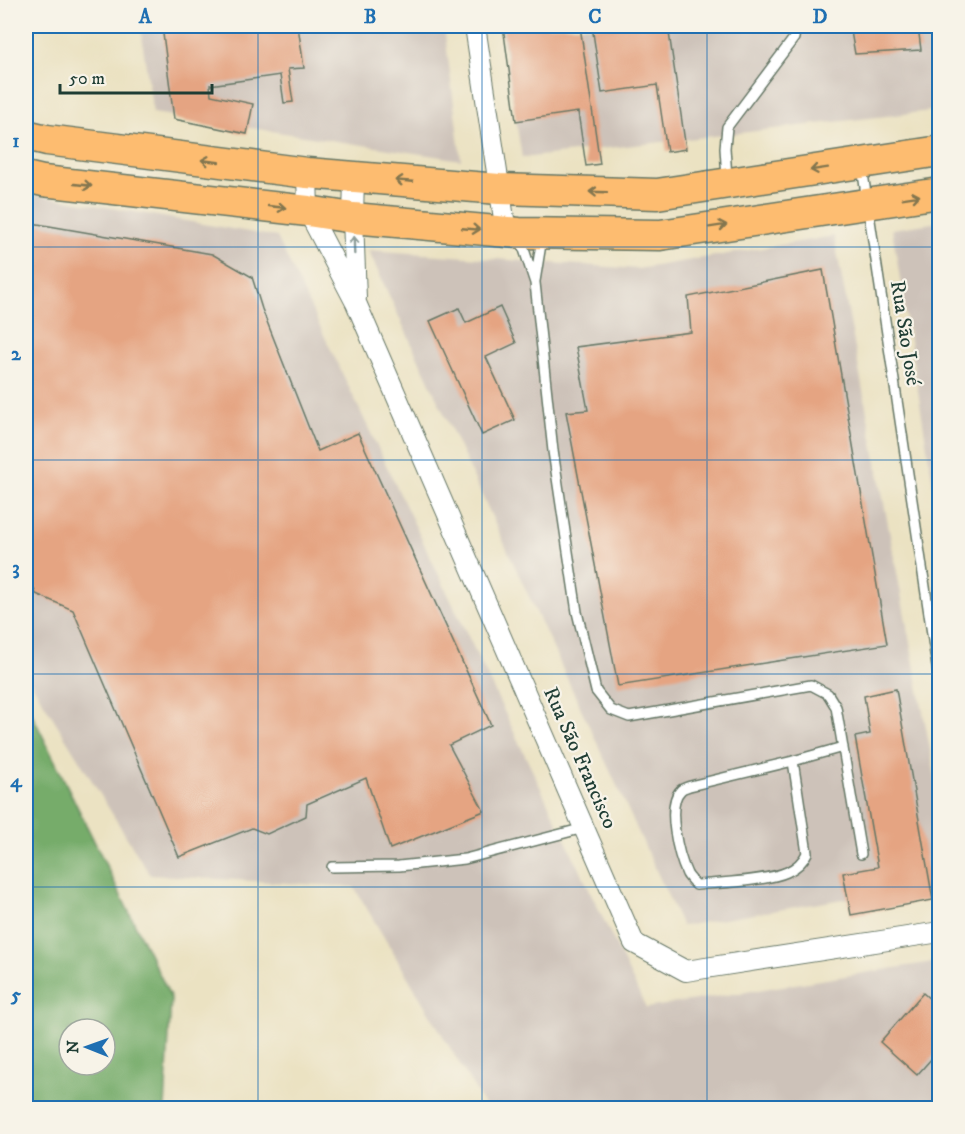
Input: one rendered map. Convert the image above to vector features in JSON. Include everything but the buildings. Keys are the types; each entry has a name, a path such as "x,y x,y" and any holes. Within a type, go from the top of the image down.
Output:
{"main road":[{"path":"26,135 47,140 307,173 499,189 657,194 939,151"},
{"path":"26,177 43,181 308,211 352,219 523,233 660,235 939,193"},
{"path":"657,194 660,235"}],"street":[{"path":"475,26 499,189 523,233"},
{"name":"Rua São Francisco","path":"307,173 308,211 356,303 634,943 686,971 939,932"},
{"name":"Rua São Francisco","path":"354,177 352,219 356,303"}],"lane":[{"path":"728,183 725,148 727,127 794,38 796,26"},
{"name":"Rua São José","path":"861,163 939,687"},
{"path":"523,233 535,283 553,451 575,601 596,692 611,710 629,717 811,685 828,694 836,707 861,854"},
{"path":"523,233 535,283"},
{"path":"793,761 807,853 803,862 787,873 764,878 696,885 688,876 678,844 673,813 675,799 681,790 843,747"},
{"path":"333,867 399,866 465,859 584,828"}],"shaded area":[{"path":"140,26 444,26 461,160 153,113"},
{"path":"501,26 939,26 939,110 522,158"},
{"path":"26,193 277,237 646,1008 939,961 939,1108 486,1108 354,887 150,875 26,674"},
{"path":"940,222 939,522 892,229"},
{"path":"834,236 939,797 939,883 682,926 368,250 638,269"}],"green space":[{"path":"26,702 171,998 165,1108 26,1108"}]}
